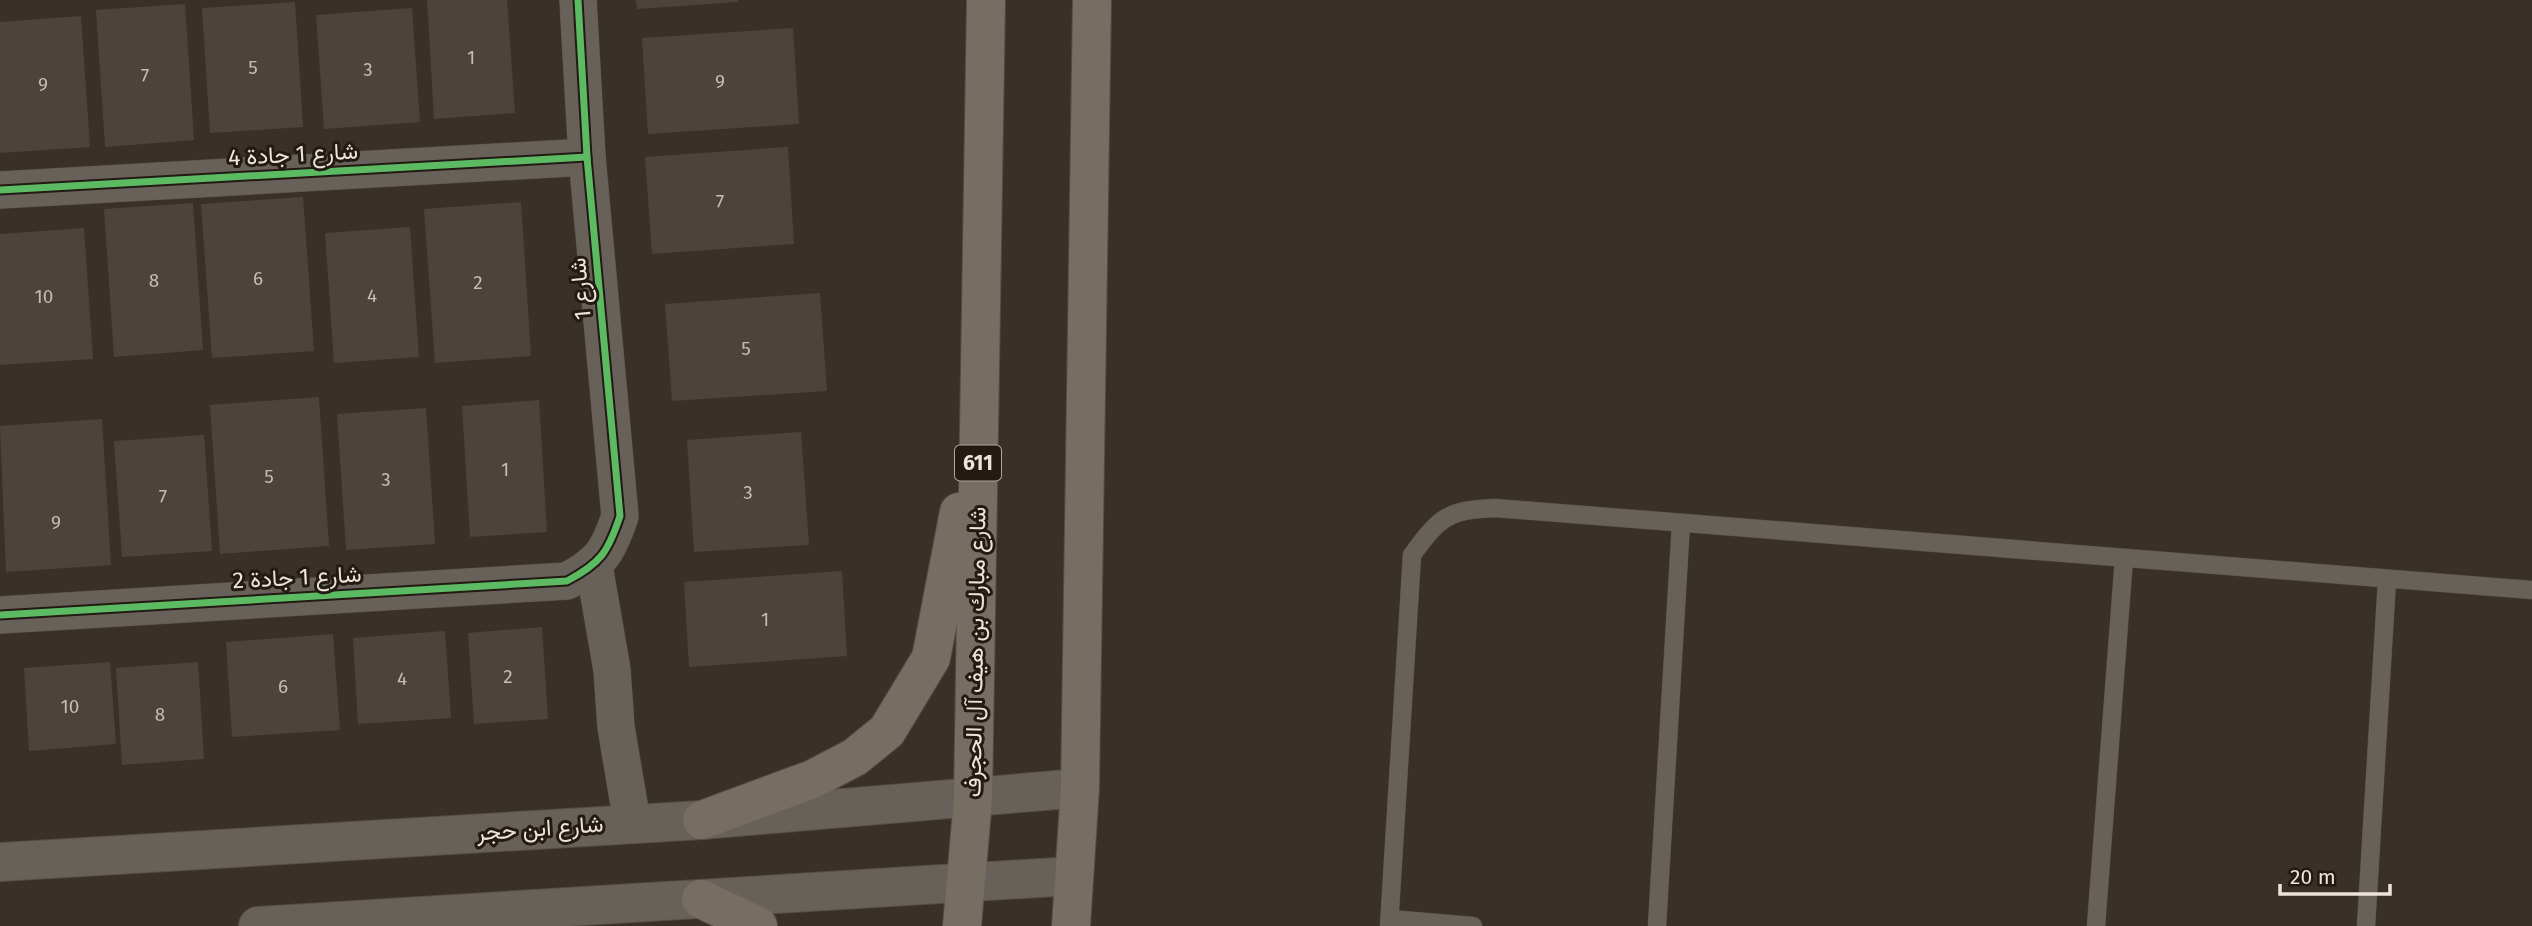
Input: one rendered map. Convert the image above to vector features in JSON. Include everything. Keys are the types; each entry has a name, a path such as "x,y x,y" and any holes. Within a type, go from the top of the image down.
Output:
{"main road":[{"name":"شارع مبارك بن هيف آل الحجرف","path":"962,926 973,799 986,0"},
{"path":"1071,926 1072,876 1080,788 1092,0"},
{"path":"702,820 813,779 855,757 887,731 931,658 955,539 979,389"},
{"name":"شارع ابن حجر","path":"0,862 632,822 702,820 1080,788"},
{"path":"258,926 1072,876"},
{"path":"701,899 758,926"}],"street":[{"name":"شارع 1","path":"578,0 587,157 620,516 612,540 594,566"},
{"name":"شارع 1 جادة 4","path":"0,190 587,157"},
{"name":"شارع 1 جادة 2","path":"0,615 567,580 594,566"},
{"path":"594,566 612,670 616,727 632,822"}],"lane":[{"path":"1473,926 1390,923 1412,555 1436,522 1465,509 1681,523 2532,590"},
{"path":"1657,926 1681,523"},
{"path":"2096,926 2124,558"},
{"path":"2366,926 2387,579"}],"building":[{"path":"427,0 507,0 515,113 434,119"},
{"path":"636,0 738,0 738,2 637,9"},
{"path":"295,2 303,127 210,133 202,8"},
{"path":"185,4 194,140 105,147 96,10"},
{"path":"412,8 420,122 324,129 316,15"},
{"path":"81,16 90,147 0,153 0,22"},
{"path":"793,28 799,124 648,134 642,38"},
{"path":"788,147 794,244 652,254 645,157"},
{"path":"303,197 314,351 212,358 201,204"},
{"path":"521,202 531,356 435,363 424,209"},
{"path":"193,203 203,350 114,357 104,209"},
{"path":"410,227 419,357 334,363 325,233"},
{"path":"84,228 93,359 0,365 0,234"},
{"path":"820,293 827,391 672,401 665,304"},
{"path":"319,397 329,546 220,554 210,405"},
{"path":"539,400 547,532 470,537 462,406"},
{"path":"426,408 435,544 346,550 337,414"},
{"path":"102,419 111,565 6,572 0,426"},
{"path":"801,432 809,545 694,552 687,440"},
{"path":"204,435 212,551 122,557 114,441"},
{"path":"842,571 847,656 689,667 684,582"},
{"path":"542,627 548,719 474,724 468,633"},
{"path":"445,631 451,718 358,724 353,638"},
{"path":"333,634 340,730 232,737 226,642"},
{"path":"110,662 116,744 29,751 24,668"},
{"path":"198,662 204,759 122,765 116,668"}],"cycle path":[{"path":"0,615 567,581 596,562 607,548 620,516 587,157 578,0"},
{"path":"0,190 587,157"}]}
